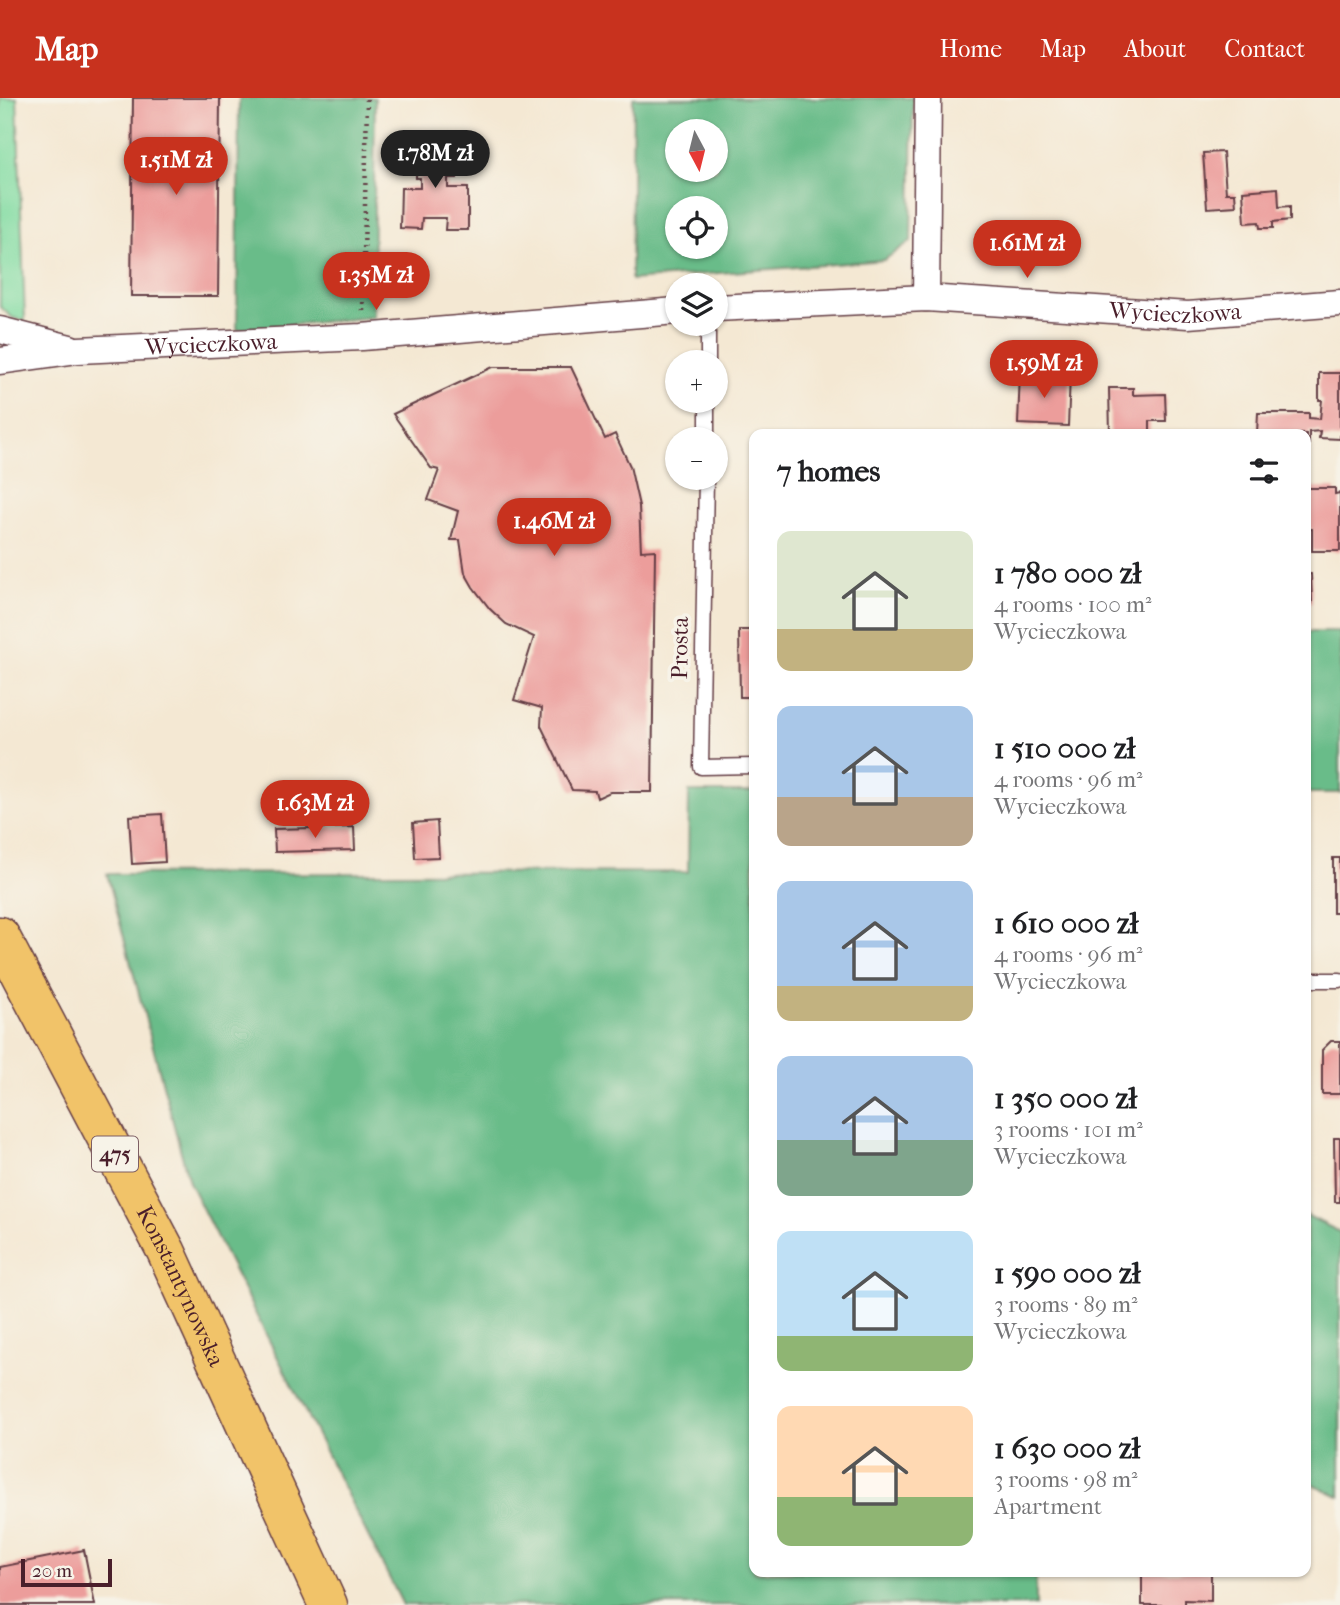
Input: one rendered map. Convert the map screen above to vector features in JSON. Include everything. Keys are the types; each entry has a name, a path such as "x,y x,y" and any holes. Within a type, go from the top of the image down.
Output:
{"main road":[{"name":"Konstantynowska","path":"0,936 166,1251 328,1605"}],"street":[{"path":"926,298 928,98"},
{"name":"Wycieczkowa","path":"728,307 926,298 1188,315 1340,303"},
{"name":"Wycieczkowa","path":"0,361 19,361 78,350 362,337 665,312"},
{"name":"Wycieczkowa","path":"0,330 78,350"}],"lane":[{"name":"Prosta","path":"706,490 701,767 749,766"},
{"path":"1311,980 1340,981"}],"path":[{"path":"362,337 367,98"}],"green space":[{"path":"0,98 17,98 25,320 13,318 0,307"},
{"path":"239,98 375,98 373,317 237,330"},
{"path":"633,98 913,98 911,241 884,260 720,273 665,273 665,277 631,280"},
{"path":"1311,632 1340,632 1340,793 1311,793"},
{"path":"689,792 749,792 749,1577 1036,1577 1036,1605 403,1605 189,1182 107,874 688,872"},
{"path":"1311,1218 1340,1232 1340,1497 1311,1483"}],"building":[{"path":"133,98 220,98 218,296 131,296"},
{"path":"417,143 458,144 457,178 448,178 448,188 468,188 468,230 445,230 446,218 422,218 421,229 400,228 401,188 420,188 420,178 416,178"},
{"path":"1223,152 1226,193 1235,193 1236,206 1207,208 1203,153"},
{"path":"1278,188 1279,207 1290,206 1290,220 1273,222 1273,228 1260,228 1259,222 1245,223 1243,191"},
{"path":"493,367 571,367 605,439 615,434 630,466 639,506 641,551 655,550 652,792 610,792 597,798 595,791 572,790 541,726 542,708 514,700 534,637 506,624 473,587 465,573 460,540 451,540 458,511 428,500 439,470 431,468 393,414"},
{"path":"1020,373 1070,375 1068,426 1018,424"},
{"path":"1319,373 1340,373 1340,439 1319,438 1320,431 1311,432 1311,429 1257,429 1258,413 1309,413 1309,418 1320,419 1322,400 1319,400"},
{"path":"1109,388 1133,388 1133,395 1165,394 1166,421 1150,421 1150,429 1110,429"},
{"path":"1311,488 1335,488 1335,494 1340,493 1340,551 1312,551"},
{"path":"739,630 749,630 749,697 740,697"},
{"path":"162,814 165,862 132,864 129,816"},
{"path":"437,821 439,857 415,858 413,823"},
{"path":"354,827 355,850 275,852 274,829"},
{"path":"1333,858 1340,858 1340,913 1333,913"},
{"path":"1331,1041 1340,1041 1340,1094 1322,1094 1322,1050"},
{"path":"1334,1138 1340,1138 1340,1202 1335,1202"},
{"path":"84,1550 95,1605 0,1605 0,1567"},
{"path":"1142,1577 1211,1577 1211,1601 1185,1600 1185,1605 1142,1605"}]}
